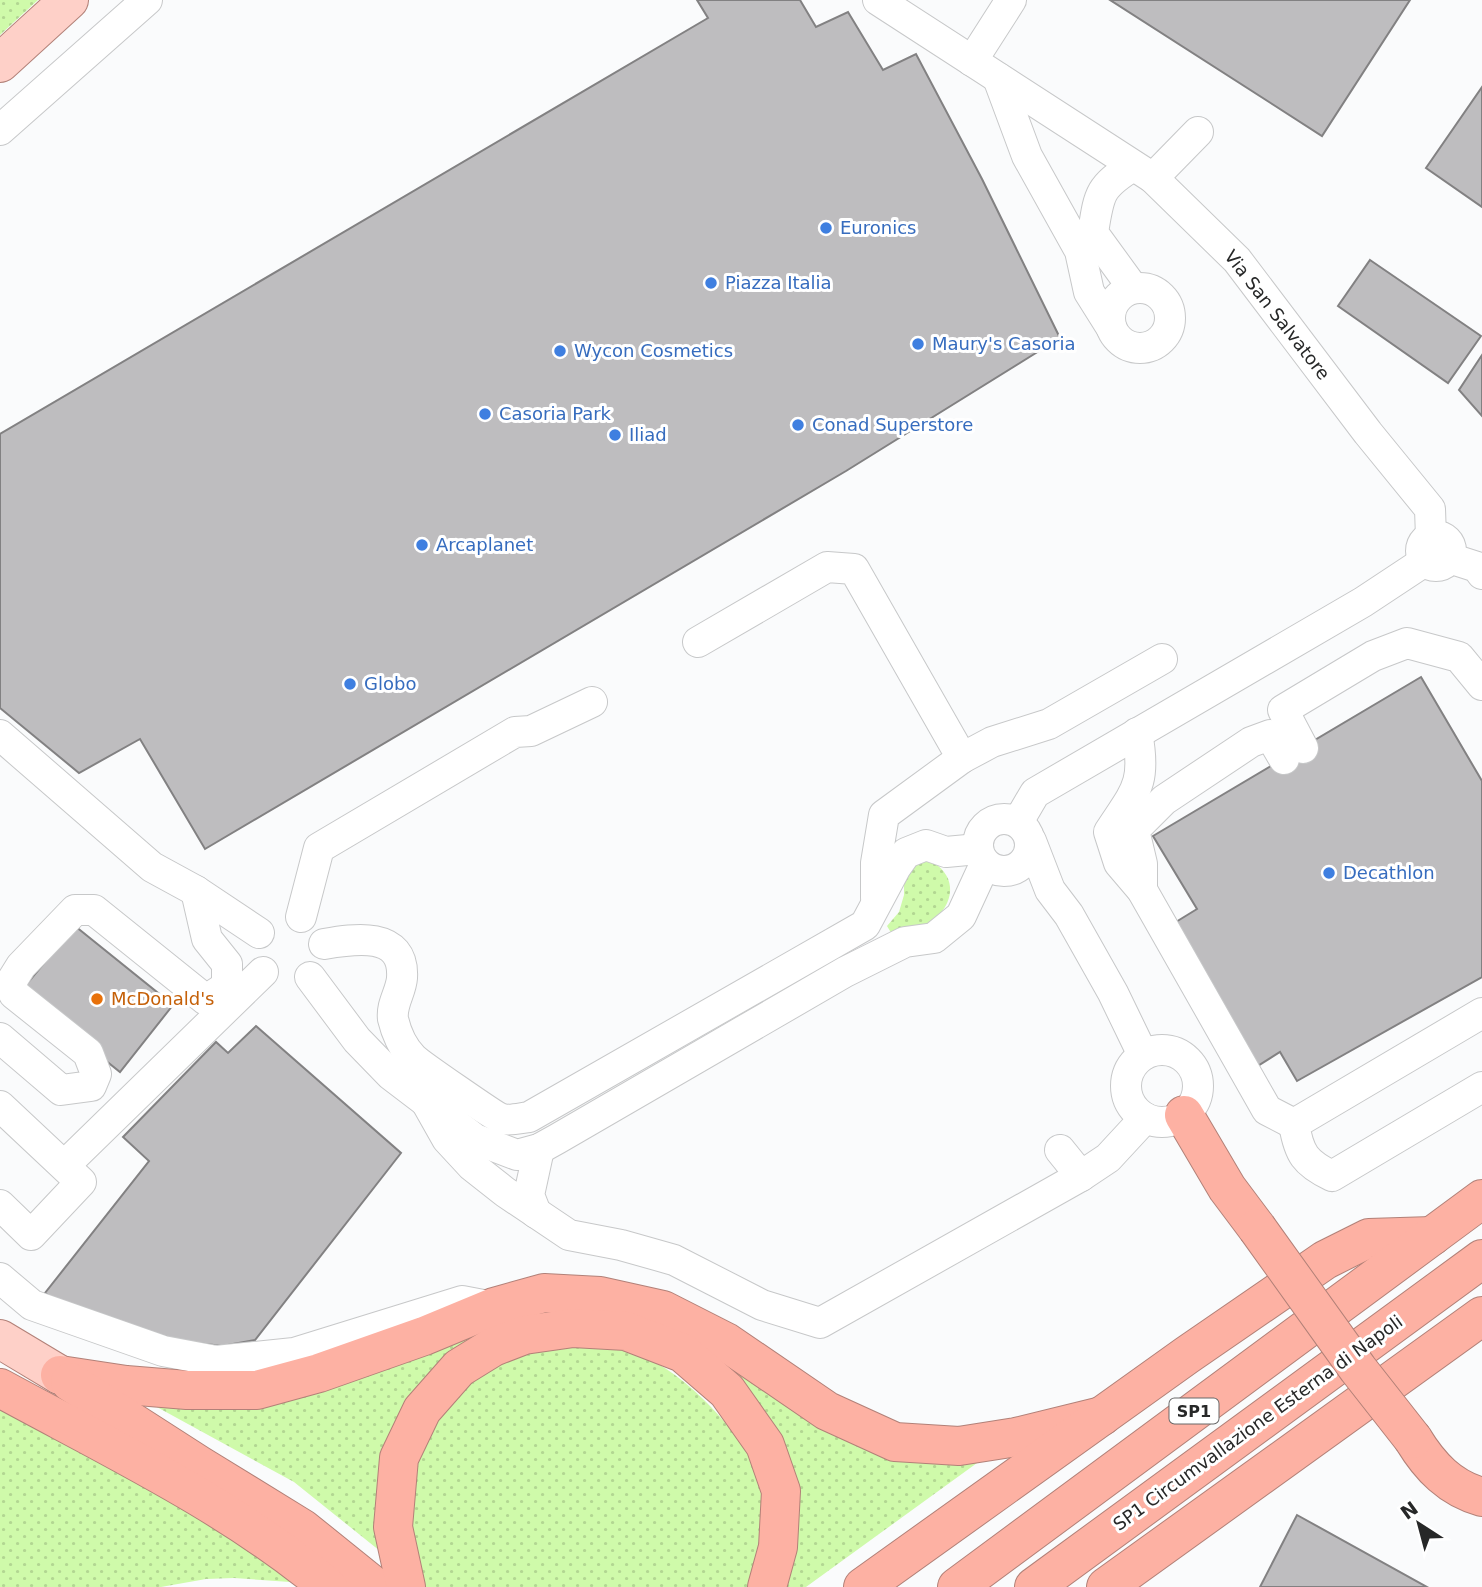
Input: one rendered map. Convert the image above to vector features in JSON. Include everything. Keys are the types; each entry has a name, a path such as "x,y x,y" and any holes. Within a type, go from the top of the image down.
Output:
{"highway":[{"path":"1184,1115 1227,1188 1434,1469 1451,1483 1482,1497"},
{"name":"SP1","path":"957,1587 1482,1199"},
{"name":"SP1","path":"863,1587 1325,1259 1369,1238 1432,1236"},
{"name":"SP1 Circumvallazione Esterna di Napoli","path":"1034,1587 1482,1259"},
{"path":"60,1375 126,1385 187,1390 257,1390 319,1373 494,1307 544,1293 600,1296 663,1310 726,1342 827,1411 895,1442 959,1446 1016,1437 1102,1416"},
{"path":"1106,1587 1479,1321"},
{"path":"405,1587 393,1527 399,1458 422,1410 459,1368 493,1347 524,1335 573,1328 626,1331 683,1353 727,1391 765,1445 781,1491 778,1547 767,1587"},
{"path":"60,1375 303,1529 375,1587"},
{"path":"0,1388 206,1501 289,1554 328,1587"},
{"path":"1151,1587 1164,1546"}],"main road":[{"path":"0,63 69,0"},
{"path":"0,1339 60,1375"}],"street":[{"path":"0,130 147,0"},
{"name":"Via San Salvatore","path":"878,0 1143,172 1237,260 1368,433 1430,509 1435,552"},
{"path":"972,61 1011,0"},
{"path":"998,78 1027,156 1080,251 1089,292 1116,336 1131,347 1143,348 1154,356 1169,327 1171,315 1167,303 1158,293 1146,288 1133,288 1121,294 1113,304 1111,327"},
{"path":"1133,288 1093,233 1098,199 1109,180 1143,172 1198,132"},
{"path":"324,944 356,938 378,940 394,951 402,965 402,980 393,1017 400,1038 413,1058 503,1119 529,1117 865,925 906,853 926,845 946,852 981,856 1000,872 1016,869 1028,858 1024,832 1035,793 1363,602 1435,552 1480,568"},
{"path":"698,642 827,567 854,569 962,758"},
{"path":"1142,890 1142,864 1134,830 1164,800 1251,742 1270,735 1293,753 1283,710 1373,656 1406,643 1459,657 1482,685"},
{"path":"876,908 876,863 884,815 962,758 992,742 1049,724 1162,659"},
{"path":"301,917 319,848 515,732 531,731 592,702"},
{"path":"1138,733 1142,760 1137,790 1109,832 1119,863 1142,890 1267,1110 1294,1124"},
{"path":"0,735 152,867 196,891 259,933"},
{"path":"310,977 357,1040 391,1075 475,1139 517,1155 538,1149 845,972 905,942 934,939 961,916 981,856 978,840 986,826 1002,819 1024,832 1050,890 1069,915 1113,993 1143,1055"},
{"path":"0,1038 61,1090 91,1086 96,1074 88,1053 14,994 11,982 21,966 75,910 94,910 206,1000 227,986 227,964 207,939 196,891"},
{"path":"282,916 301,917 316,927 324,944 321,962 310,977 290,984 281,983 263,972 255,953 259,933 272,919 282,916"},
{"path":"65,1165 263,972"},
{"path":"1294,1124 1482,1013"},
{"path":"1153,1050 1175,1051 1192,1065 1199,1086 1197,1097 1184,1115 1165,1122 1145,1118 1129,1103 1125,1082 1128,1071 1143,1055 1153,1050"},
{"path":"1294,1124 1297,1143 1311,1166 1332,1176 1482,1087"},
{"path":"425,1100 447,1139 472,1166 569,1235 621,1245 674,1261 762,1305 820,1323 1081,1176 1108,1158 1145,1118"},
{"path":"0,1106 80,1182 31,1235 0,1205"},
{"path":"536,1213 529,1195 538,1149"},
{"path":"1060,1150 1081,1176"},
{"path":"0,1278 32,1306 163,1351 216,1362 295,1353 463,1301 494,1307"}],"green space":[{"path":"0,0 38,0 0,35"},
{"path":"929,860 938,865 948,879 950,895 947,903 935,919 915,930 893,936 887,926 899,912 904,883 914,865"},
{"path":"479,1329 481,1335 381,1462 376,1521 380,1551 294,1482 155,1406"},
{"path":"559,1344 615,1348 633,1352 655,1362 693,1390 740,1440 755,1468 762,1501 760,1537 748,1587 424,1587 412,1553 412,1474 432,1425 466,1385 512,1357"},
{"path":"720,1356 976,1458 977,1463 806,1587 784,1587 789,1570"},
{"path":"0,1404 231,1531 290,1575 290,1582 234,1578 206,1579 161,1587 0,1587"}],"building":[{"name":"Casoria Park","path":"697,0 800,0 816,27 848,12 883,70 916,54 982,179 1060,338 846,471 205,849 140,739 79,773 0,708 0,434 708,18"},
{"path":"1110,0 1410,0 1322,136"},
{"path":"1482,87 1482,207 1426,168"},
{"path":"1370,260 1481,336 1448,383 1338,306"},
{"path":"1482,355 1482,416 1459,390"},
{"name":"Decathlon","path":"1421,677 1482,781 1482,977 1297,1081 1280,1052 1256,1067 1171,925 1197,909 1153,836"},
{"name":"McDonald's","path":"75,926 173,1005 120,1072 20,992"},
{"path":"256,1026 401,1153 255,1340 222,1346 181,1341 66,1308 45,1293 149,1161 123,1137 216,1042 228,1053"},
{"path":"1297,1515 1427,1587 1260,1587"}],"place":[{"name":"Euronics","path":"826,228"},
{"name":"Piazza Italia","path":"711,283"},
{"name":"Maury's Casoria","path":"918,344"},
{"name":"Wycon Cosmetics","path":"560,351"},
{"name":"Casoria Park","path":"485,414"},
{"name":"Conad Superstore","path":"798,425"},
{"name":"Iliad","path":"615,435"},
{"name":"Arcaplanet","path":"422,545"},
{"name":"Globo","path":"350,684"},
{"name":"Decathlon","path":"1329,873"},
{"name":"McDonald's","path":"97,999"}]}
